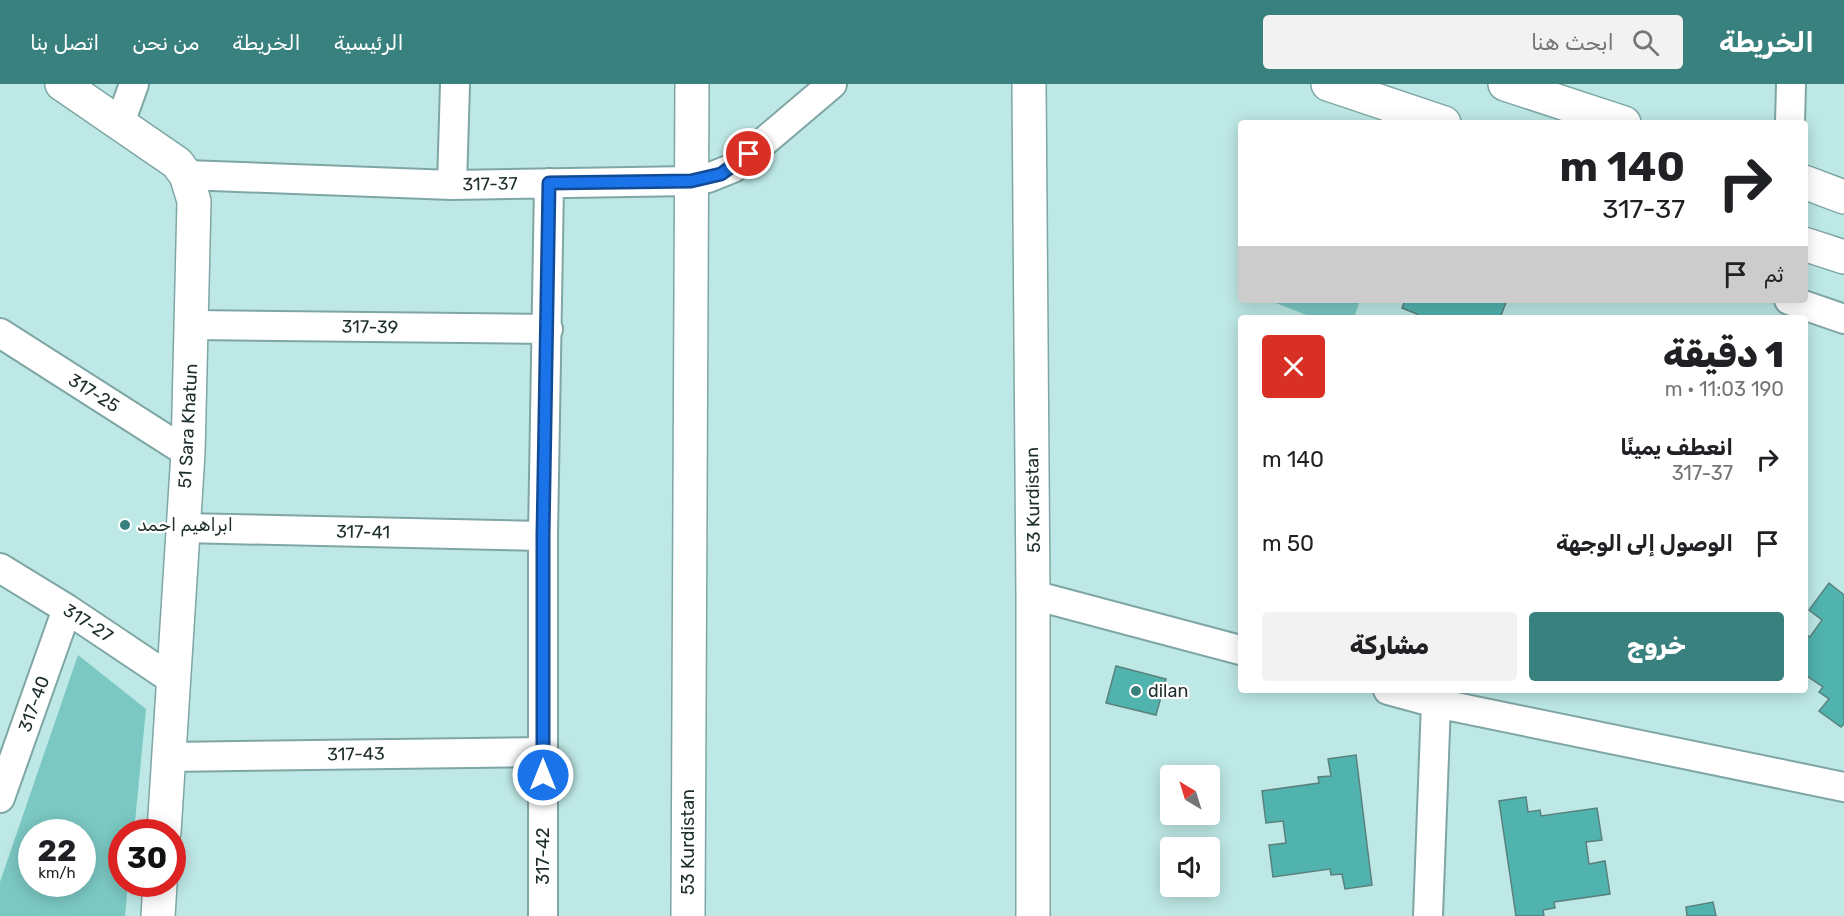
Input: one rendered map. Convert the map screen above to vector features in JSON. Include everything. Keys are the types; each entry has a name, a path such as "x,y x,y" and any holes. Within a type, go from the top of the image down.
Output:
{"main road":[{"name":"51 Sara Khatun","path":"62,84 165,154 186,175 194,201 193,325 188,453 165,819"},
{"name":"53 Kurdistan","path":"688,916 692,84"},
{"name":"53 Kurdistan","path":"1029,84 1033,916"},
{"path":"1328,84 1435,120"},
{"path":"1505,84 1615,120"},
{"path":"1808,184 1844,197"},
{"path":"1808,245 1844,257"},
{"path":"158,916 159,897"}],"street":[{"path":"120,123 134,84"},
{"path":"452,185 455,84"},
{"name":"317-37","path":"186,175 452,185 691,181 708,178 733,168 832,84"},
{"path":"1790,120 1791,84"},
{"name":"317-42","path":"543,916 543,536 549,183"},
{"path":"1798,303 1844,319"},
{"name":"317-39","path":"193,325 548,329"},
{"name":"317-25","path":"0,333 188,453"},
{"name":"317-41","path":"183,528 543,536"},
{"name":"317-27","path":"0,568 67,609 173,680"},
{"path":"1033,595 1238,649"},
{"name":"317-40","path":"0,798 67,609"},
{"path":"1414,693 1439,696 1844,786"},
{"path":"1428,916 1439,696"},
{"name":"317-43","path":"168,757 543,752"}],"shaded area":[{"path":"1276,303 1359,303 1355,315 1306,315"},
{"path":"78,655 146,709 135,819 108,819 108,897 127,897 125,916 0,916 0,882 18,830 18,897 96,897 96,819 22,819"}],"building":[{"path":"1404,303 1506,303 1501,315 1417,315 1402,308"},
{"path":"1829,583 1844,595 1844,724 1841,727 1819,711 1829,699 1819,692 1823,687 1808,677 1808,636 1810,637 1822,620 1809,610"},
{"name":"dilan","path":"1116,666 1166,679 1156,715 1106,703"},
{"path":"1356,755 1372,885 1345,889 1342,874 1331,875 1330,869 1273,877 1269,845 1286,843 1283,821 1266,823 1262,791 1319,783 1318,777 1331,776 1328,759"},
{"path":"1526,797 1528,812 1540,810 1541,816 1597,808 1602,840 1586,842 1589,864 1605,861 1610,894 1554,902 1555,908 1543,910 1544,916 1516,916 1499,801"},
{"path":"1713,902 1716,916 1687,916 1686,907"}],"place":[{"name":"ابراهيم احمد","path":"125,525"},
{"name":"dilan","path":"1136,691"}],"route":[{"path":"543,775 543,536 549,183 691,181 721,174 733,168 749,154"}]}
